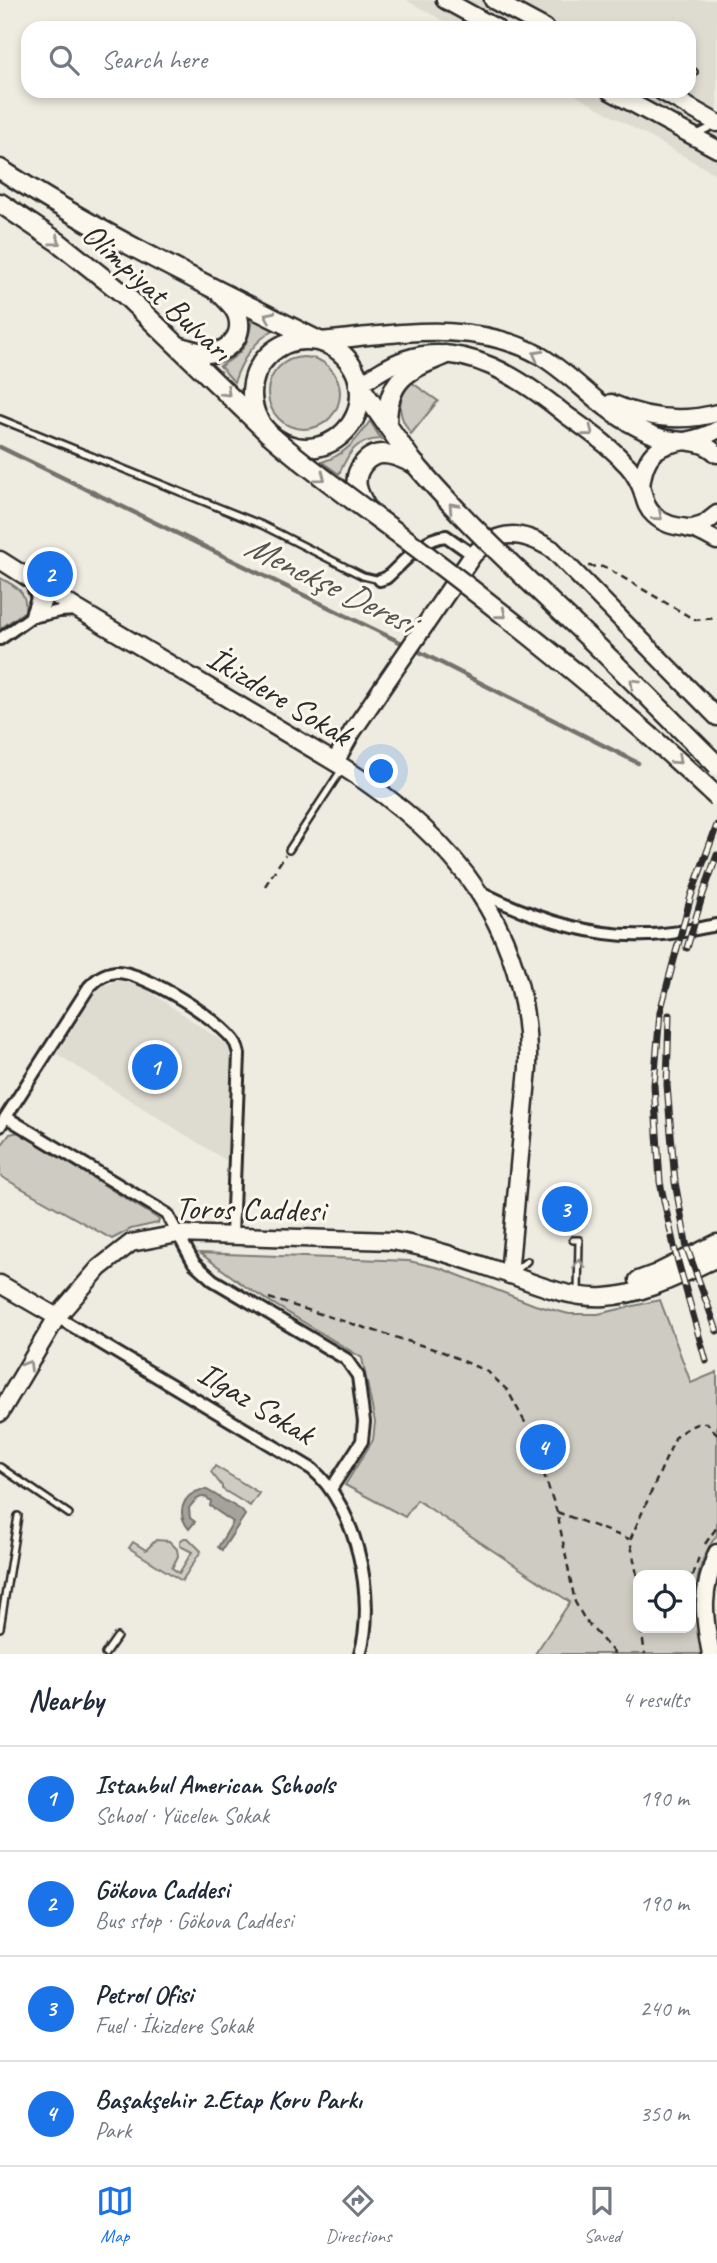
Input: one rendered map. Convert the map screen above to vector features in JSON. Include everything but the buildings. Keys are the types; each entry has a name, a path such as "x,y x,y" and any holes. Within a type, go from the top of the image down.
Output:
{"main road":[{"path":"0,169 94,224 219,291 333,346 346,356 355,370 359,385 359,402 354,418 345,432 331,442 315,447 282,443 268,433 257,419 252,402 252,384 258,368 269,353 284,344 301,339 319,341"},
{"name":"Olimpiyat Bulvarı","path":"0,202 87,264 126,296 298,460 427,554 556,657 626,715 717,797"},
{"path":"181,347 209,353 226,349 237,338 239,322 236,314 219,291"},
{"path":"387,424 390,397 402,376 416,366 445,355"},
{"path":"359,385 415,464 459,514 717,765"},
{"path":"369,512 356,485 357,473 366,459 380,453 395,455 415,464"}],"street":[{"path":"445,0 483,21"},
{"path":"493,0 532,21"},
{"path":"623,98 717,149"},
{"path":"682,98 717,123"},
{"path":"319,341 447,331 487,336 520,346 540,356 622,420 645,432 664,439 699,442 717,454"},
{"path":"359,385 385,369 423,355 445,355 491,366 526,384 622,459 641,487"},
{"path":"592,395 630,411 656,417 675,419 717,413"},
{"path":"717,430 710,435 672,442 659,449 642,472 641,487 644,501 651,513 669,525 689,528 717,541"},
{"path":"689,528 703,525 717,514"},
{"path":"339,764 356,727 434,611 473,555 482,545 497,536 514,534 534,538 552,549 717,717"},
{"path":"380,580 436,537 446,536 473,555"},
{"name":"İkizdere Sokak","path":"0,560 366,781 407,812 432,836 480,892 510,954 526,1012 529,1036 509,1275"},
{"path":"30,579 37,598 30,618"},
{"path":"0,639 42,609 50,592"},
{"path":"30,618 79,610"},
{"path":"307,745 330,744 343,739 356,727"},
{"path":"356,727 352,755 356,767 366,781"},
{"path":"480,892 540,918 612,935 649,936 717,925"},
{"path":"232,1235 239,1054 236,1044 212,1020 155,985 131,974 116,972 102,976 89,987 3,1122 167,1214 194,1263 213,1280 346,1359 358,1376 364,1422 362,1441 331,1489"},
{"name":"Toros Caddesi","path":"0,1413 57,1317 82,1286 114,1254 131,1243 178,1234 392,1241 415,1244 546,1288 603,1297 663,1282 717,1258"},
{"name":"Toros Caddesi","path":"578,1294 647,1276 717,1243"},
{"name":"Ilgaz Sokak","path":"0,1284 312,1469 331,1489 351,1532 364,1583 366,1611 364,1643 360,1654"},
{"path":"711,1654 704,1592 717,1553"}],"lane":[{"path":"693,136 717,123"},
{"path":"0,419 262,525 363,576 380,580"},
{"path":"289,850 339,764"},
{"path":"573,1240 579,1240 578,1294"},
{"path":"509,1275 527,1261"},
{"path":"0,1467 69,1514"},
{"path":"0,1628 18,1516"},
{"path":"105,1654 117,1637"}],"path":[{"path":"568,564 604,567 695,620 717,618"},
{"path":"265,886 289,850"},
{"path":"262,1297 443,1352 488,1372 508,1391 528,1428 557,1512 575,1602 585,1620 615,1654"},
{"path":"635,1570 630,1540 677,1437 687,1428 701,1423 707,1423 717,1434"},
{"path":"557,1512 630,1540"},
{"path":"642,1633 645,1654"}],"shaded area":[{"path":"406,0 717,0 717,175 580,98 696,98 696,21 444,21"},
{"path":"252,319 276,328 250,351 234,382 220,366 235,357 244,347"},
{"path":"311,357 330,367 338,379 338,407 330,419 318,427 297,429 278,419 270,407 268,386 278,367 290,359"},
{"path":"411,382 438,401 411,434 403,421 400,408 402,395"},
{"path":"370,421 381,439 365,442 354,449 339,474 322,462 350,446"},
{"path":"0,578 20,590 25,599 25,611 0,629"},
{"path":"119,981 143,987 228,1047 232,1078 227,1161 57,1054 95,993 101,986"},
{"path":"19,1132 157,1218 158,1223 131,1229 112,1239 0,1176 0,1147 10,1134"},
{"path":"200,1253 409,1261 440,1268 535,1305 569,1314 598,1314 660,1300 691,1383 717,1372 717,1535 701,1564 696,1593 696,1570 633,1570 633,1633 696,1633 696,1607 703,1654 535,1654 570,1602 417,1500 405,1517 345,1485 373,1440 375,1422 362,1358 246,1287"},
{"path":"215,1466 259,1493 250,1506 222,1489 211,1472"},
{"path":"207,1490 245,1515 222,1550 218,1547 233,1522 210,1506 211,1501 208,1498 202,1497 191,1505 190,1518 195,1522 189,1529 185,1523 182,1511 185,1501 194,1492"},
{"path":"188,1538 201,1551 182,1581 129,1548 133,1542 146,1550 156,1540 169,1541 177,1549 178,1556 172,1568 179,1573 192,1552 180,1546 180,1541"}],"waterway":[{"name":"Menekşe Deresi","path":"0,447 406,645"},
{"name":"Menekşe Deresi","path":"414,649 638,763"}],"railway":[{"path":"706,1361 675,1251 660,1182 654,1085 660,1012 691,896 717,825"},
{"path":"687,948 717,855"},
{"path":"669,1015 667,1085 675,1182 687,1248 717,1331"}],"place":[{"name":"Gökova Caddesi","path":"50,574"},
{"name":"Istanbul American Schools","path":"155,1067"},
{"name":"Petrol Ofisi","path":"565,1209"},
{"name":"Başakşehir 2.Etap Koru Parkı","path":"543,1447"}]}
